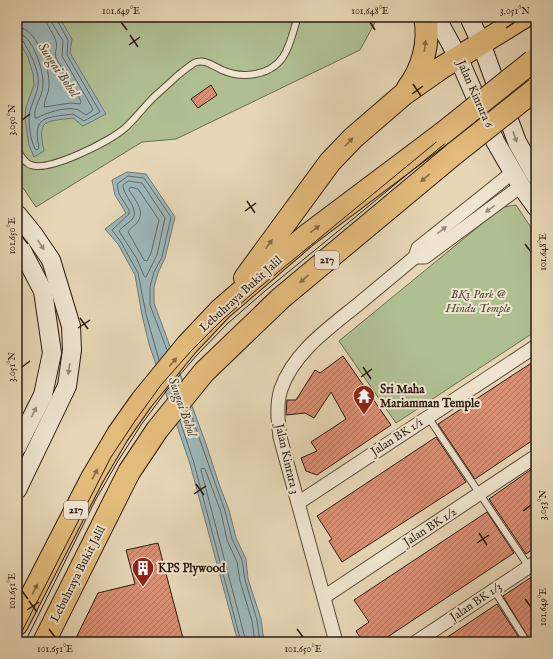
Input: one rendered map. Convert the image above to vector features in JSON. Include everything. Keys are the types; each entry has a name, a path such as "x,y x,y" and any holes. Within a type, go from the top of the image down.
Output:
{"highway":[{"path":"404,94 415,79 425,52 425,17"},
{"path":"221,309 330,162 353,138 404,94 458,57 524,17"},
{"name":"Lebuhraya Bukit Jalil","path":"17,624 92,478 118,434 142,400 187,345 221,309 306,236 443,133 534,60"},
{"name":"Lebuhraya Bukit Jalil","path":"44,642 129,472 157,430 204,372 281,298 455,153 536,89"}],"street":[{"name":"Jalan Kinrara 6","path":"436,17 458,57 495,141 529,171"},
{"name":"Jalan Kinrara 6","path":"469,17 481,43 529,171"},
{"path":"529,171 536,207"},
{"name":"Jalan Kinrara 3","path":"336,642 284,455 278,421 278,405 281,389 289,372 301,356 317,339 415,257 418,248 529,171"},
{"path":"17,214 51,260 71,326 72,350 67,386 17,490"},
{"path":"17,241 43,291 52,353 43,395 17,447"},
{"name":"Jalan BK 1/1","path":"298,503 536,346"},
{"name":"Jalan BK 1/2","path":"324,597 536,456"},
{"name":"Jalan BK 1/3","path":"416,642 532,565"}],"lane":[{"path":"17,150 27,164 33,166 60,162 80,154 102,143 126,128 165,86 196,62 204,62 232,74 255,75 268,70 283,57 298,17"},
{"path":"428,417 480,494 532,565"},
{"path":"494,590 527,642"}],"green space":[{"path":"17,17 378,17 360,50 176,139 142,142 36,207 17,179"},
{"name":"BK1 Park @ Hindu Temple","path":"516,205 536,235 536,331 396,423 339,341 495,213 504,207"}],"water":[{"name":"Sungai Bohol","path":"17,17 59,17 72,39 70,53 106,114 83,126 73,118 50,121 45,124 42,132 44,151 34,157 29,145 25,119 26,107 34,85 33,74 28,57 17,39"},
{"name":"Sungai Bohol","path":"127,172 146,174 175,217 165,258 158,273 154,287 154,303 206,444 229,510 236,538 246,559 248,579 261,619 264,642 238,642 190,464 149,344 135,275 118,244 105,229 126,213 115,195 112,180"}],"building":[{"path":"211,85 217,95 198,108 191,99"},
{"name":"Sri Maha Mariamman Temple","path":"343,356 391,425 317,475 306,471 301,458 317,451 311,442 346,419 331,392 314,418 305,413 286,415 287,400 296,400 315,370 320,373"},
{"path":"536,360 536,438 475,479 438,424"},
{"path":"436,437 466,482 342,562 329,541 332,539 317,516"},
{"path":"536,466 536,547 526,554 489,499"},
{"path":"487,512 514,553 380,642 363,642 356,631 369,622 354,600"},
{"name":"KPS Plywood","path":"158,543 184,642 74,642 98,593 135,584 126,550"},
{"path":"536,574 536,642 531,642 503,596"},
{"path":"497,604 522,642 440,642"}],"tram line":[{"path":"17,641 111,457 161,385 191,351 223,319 260,287 536,60"},
{"path":"25,642 96,499 118,461 141,425 167,390 196,356 227,324 265,291 536,69"}],"place":[{"name":"Sri Maha Mariamman Temple","path":"364,416"},
{"name":"KPS Plywood","path":"143,588"}]}
